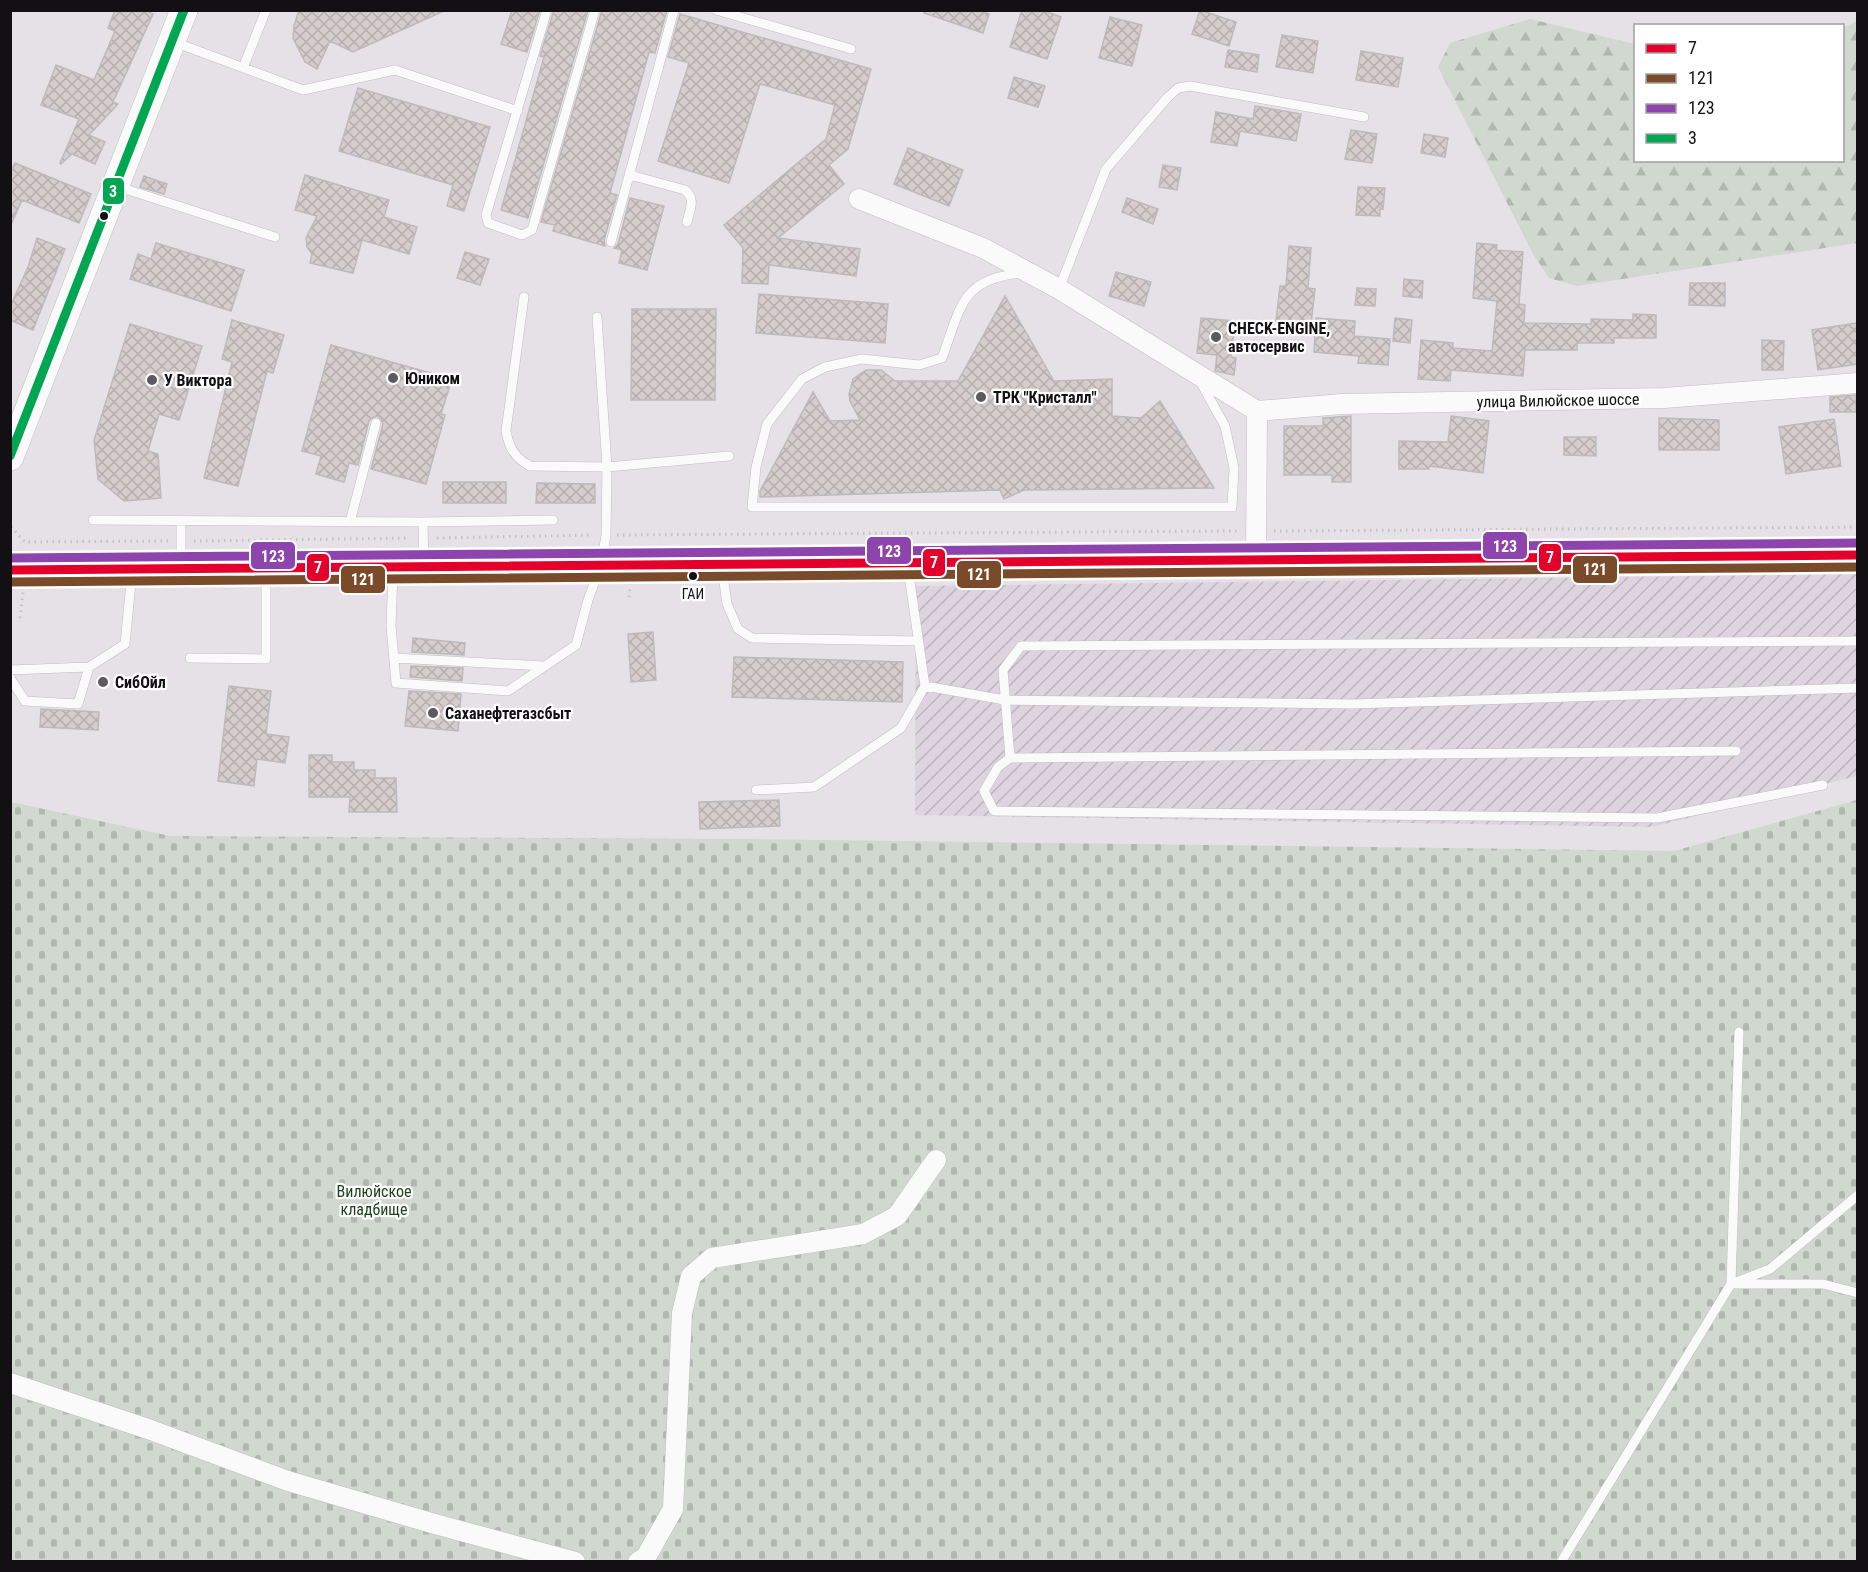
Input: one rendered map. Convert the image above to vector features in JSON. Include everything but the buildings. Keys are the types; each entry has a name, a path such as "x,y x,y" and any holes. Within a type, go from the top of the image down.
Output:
{"main road":[{"path":"10,457 184,10"},
{"path":"10,570 132,569 181,555 266,568 393,567 424,552 601,565 1857,555"}],"street":[{"path":"859,199 983,248 1059,289 1257,411 1256,561"},
{"name":"улица Вилюйское шоссе","path":"1257,411 1342,404 1664,398 1857,383"},
{"path":"638,1562 646,1557 673,1509 682,1313 691,1276 712,1258 863,1234 897,1216 936,1160"},
{"path":"10,1383 148,1429 288,1481 575,1562"}],"lane":[{"path":"243,68 266,10"},
{"path":"547,10 486,215 488,223 522,235 532,230 595,10"},
{"path":"611,242 674,10"},
{"path":"716,10 851,49"},
{"path":"172,42 303,90 395,70 518,111"},
{"path":"1059,289 1106,169 1178,88 1190,86 1364,117"},
{"path":"630,175 685,190 690,194 692,200 687,222"},
{"path":"117,186 276,237"},
{"path":"1028,273 1002,275 981,284 962,301 942,358 919,365 862,359 825,367 802,379 767,424 756,467 752,507 1232,507 1234,468 1226,426 1194,372"},
{"path":"524,297 506,431 514,454 522,462 530,466 607,467 729,456"},
{"path":"393,567 391,626 396,683 508,691 576,645 588,600 601,565 606,535 607,467 597,317"},
{"path":"350,522 376,423"},
{"path":"93,520 423,522 554,520"},
{"path":"181,521 181,555"},
{"path":"423,522 424,552"},
{"path":"756,790 814,787 901,728 925,686 907,563"},
{"path":"722,564 727,604 738,628 752,638 918,641"},
{"path":"190,658 266,659 266,568"},
{"path":"10,670 89,667 125,644 132,569"},
{"path":"1010,758 1003,670 1021,646 1857,641"},
{"path":"394,658 544,666"},
{"path":"10,678 25,702 78,704 89,667"},
{"path":"925,686 1005,700 1353,704 1857,688"},
{"path":"1736,751 1010,758 998,767 984,791 994,811 1657,818 1823,785"},
{"path":"1561,1562 1731,1284 1739,1032"},
{"path":"1731,1284 1770,1269 1857,1195"},
{"path":"1731,1284 1823,1284 1857,1293"}],"path":[{"path":"11,527 25,542 181,555 424,552 606,535 1857,527"}],"shaded area":[{"path":"1857,574 1857,776 1652,827 915,815 916,586"}],"green space":[{"path":"1530,19 1634,44 1634,162 1844,162 1844,28 1857,21 1857,243 1577,286 1549,278 1533,254 1438,67 1450,43"},
{"name":"Вилюйское кладбище","path":"1857,800 1857,1561 11,1562 11,802 170,836 745,839 1674,851"}],"transit line":[{"name":"3","path":"10,456 184,10"},
{"name":"123","path":"10,558 1858,543"},
{"name":"7","path":"10,570 1858,555"},
{"name":"121","path":"10,582 1858,567"}],"place":[{"name":"CHECK-ENGINE, автосервис","path":"1216,337"},
{"name":"Юником","path":"393,378"},
{"name":"У Виктора","path":"152,380"},
{"name":"ТРК \"Кристалл\"","path":"981,397"},
{"name":"ГАИ","path":"693,576"},
{"name":"СибОйл","path":"103,682"},
{"name":"Саханефтегазсбыт","path":"433,713"}]}
